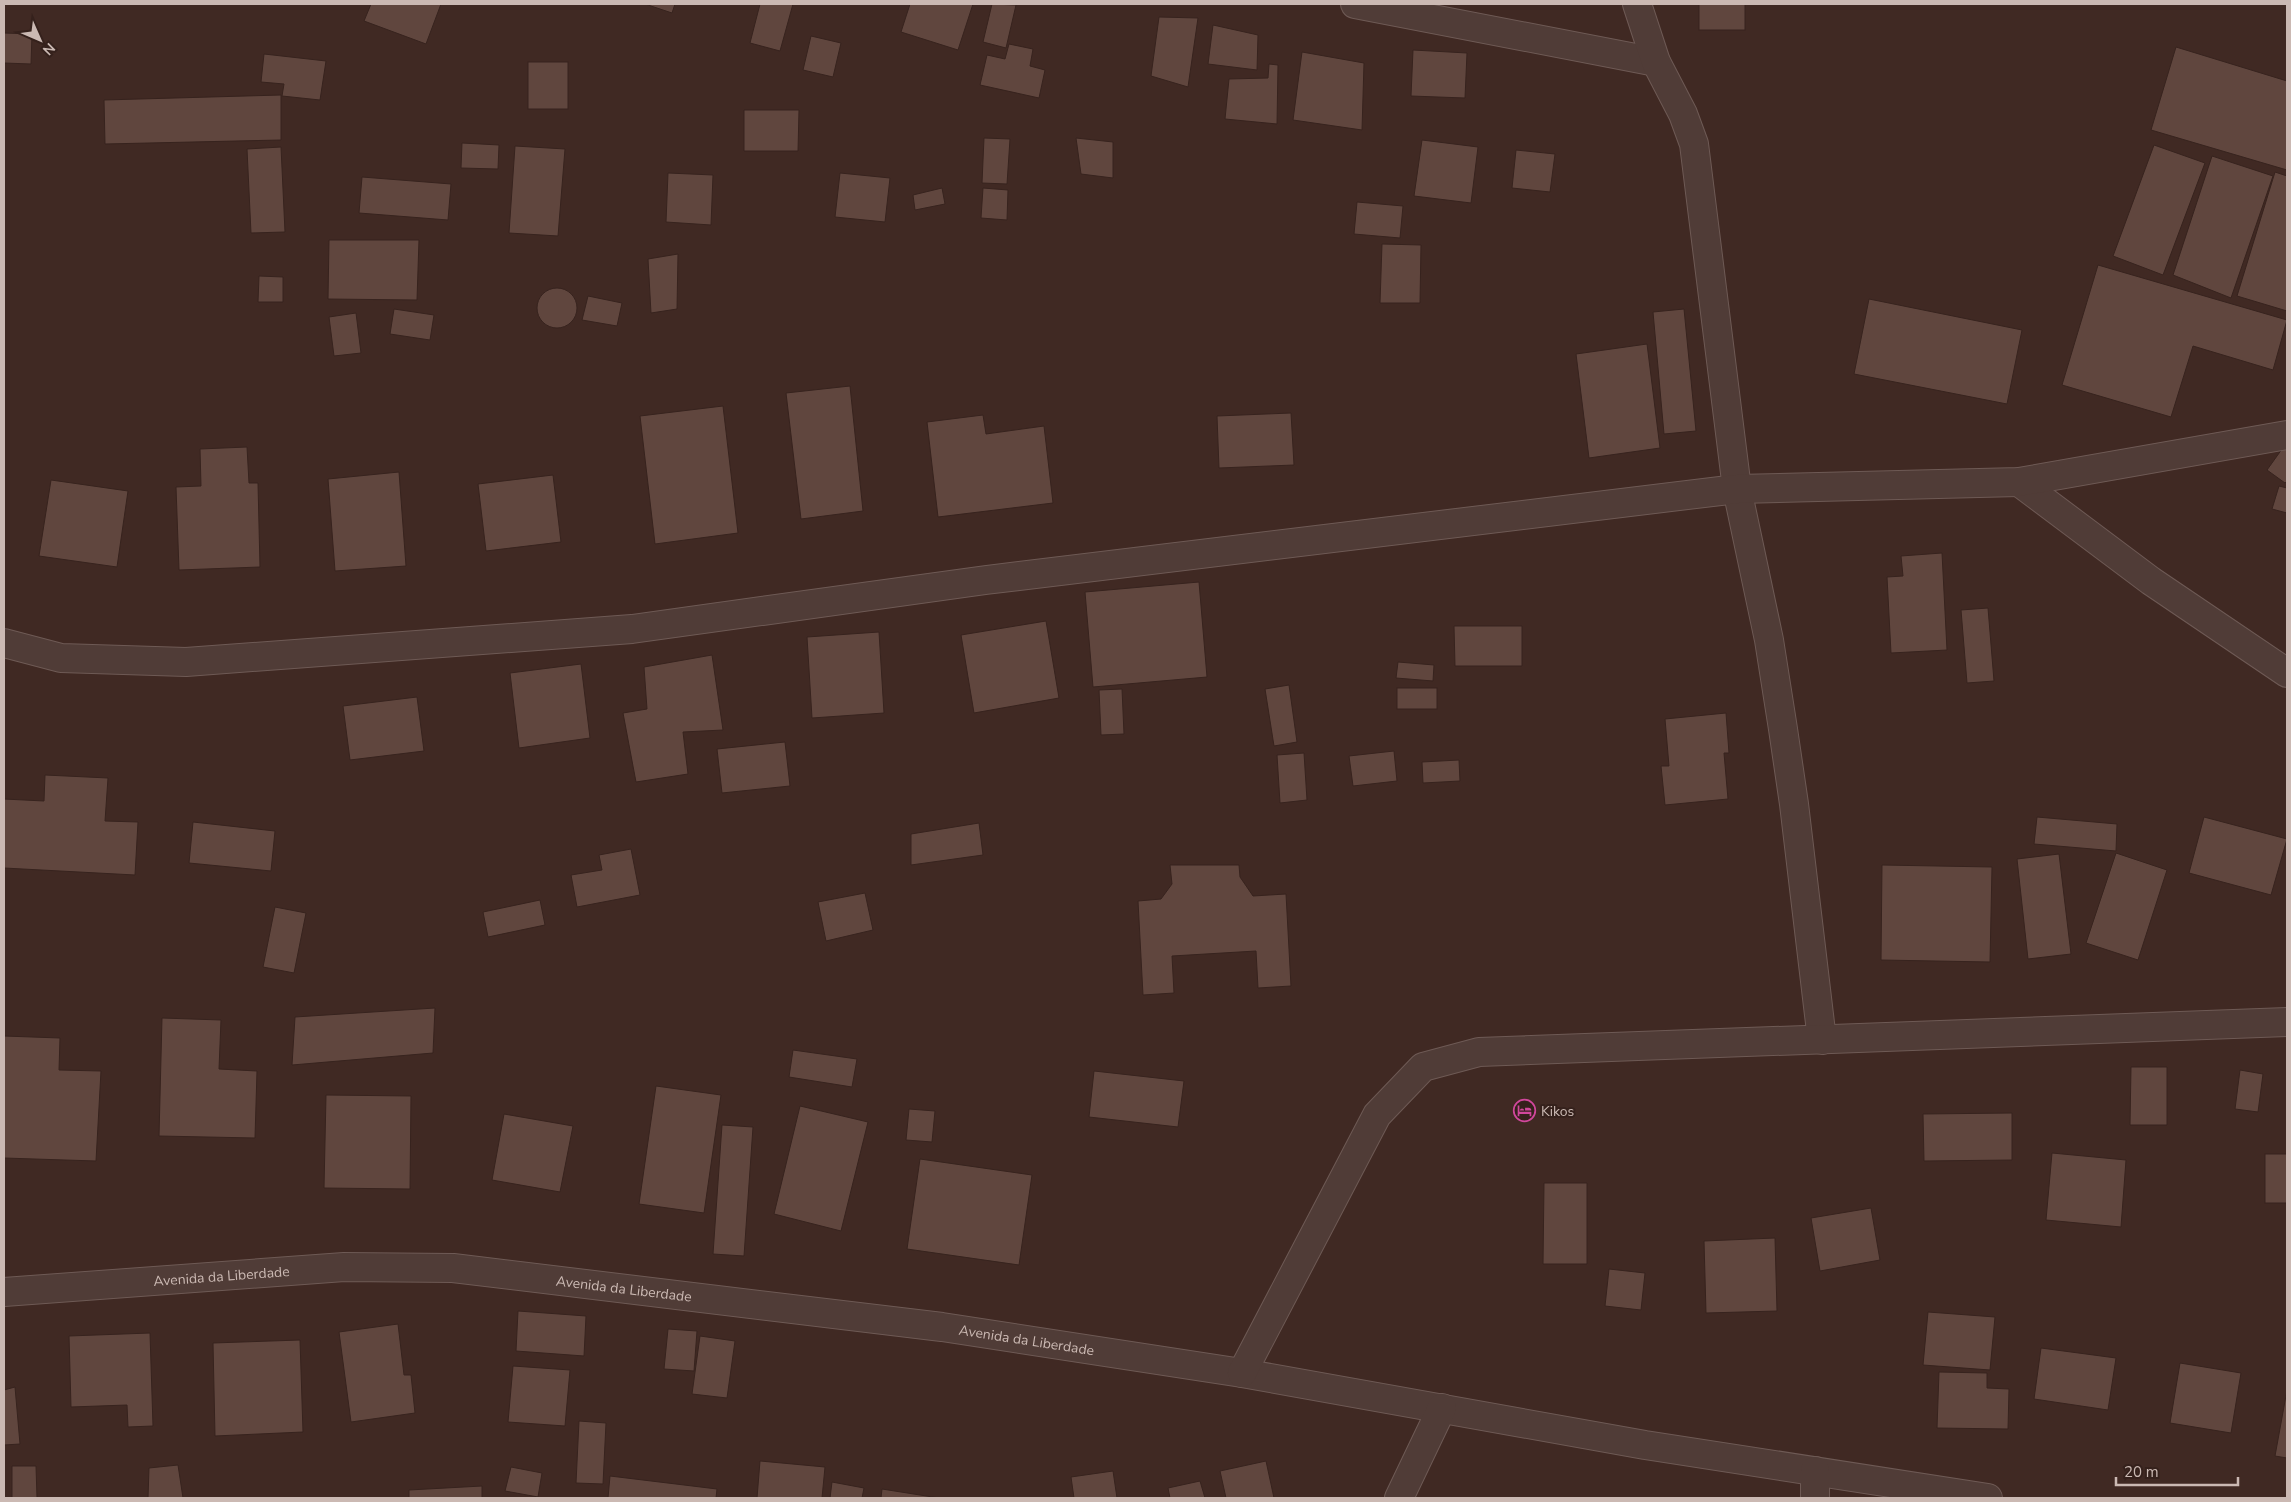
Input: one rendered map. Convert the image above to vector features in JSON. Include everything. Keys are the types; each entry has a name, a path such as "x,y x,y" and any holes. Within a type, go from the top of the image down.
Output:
{"street":[{"path":"1355,4 1656,62"},
{"path":"1637,4 1656,62 1682,114 1694,144 1737,489 1769,640 1783,729 1822,1040"},
{"path":"4,643 61,658 186,662 632,629 986,580 1737,489 2019,482 2287,435"},
{"path":"2019,482 2151,581 2287,673"},
{"path":"1242,1373 1377,1115 1423,1067 1479,1052 2287,1022"},
{"name":"Avenida da Liberdade","path":"4,1292 344,1267 453,1268 942,1327 1242,1373 1645,1445 1988,1498"},
{"path":"1399,1498 1442,1408"},
{"path":"1815,1471 1815,1498"}],"building":[{"path":"371,4 441,4 426,44 364,21"},
{"path":"645,4 675,4 672,13"},
{"path":"760,4 793,4 780,51 750,43"},
{"path":"910,4 973,4 958,50 901,32"},
{"path":"992,4 1016,5 1006,48 983,42"},
{"path":"1699,4 1745,4 1745,30 1699,30"},
{"path":"1159,17 1198,18 1188,87 1151,76"},
{"path":"1213,25 1258,35 1257,70 1208,64"},
{"path":"4,33 32,34 31,64 4,63"},
{"path":"811,36 841,43 833,77 803,70"},
{"path":"1009,44 1033,49 1030,66 1045,70 1039,98 980,85 987,55 1005,59"},
{"path":"2176,47 2287,81 2287,170 2151,130"},
{"path":"1413,50 1467,53 1465,98 1411,96"},
{"path":"1302,52 1364,63 1362,130 1293,120"},
{"path":"264,54 326,61 320,100 282,96 284,84 261,82"},
{"path":"528,62 568,62 568,109 528,109"},
{"path":"1269,64 1278,65 1277,124 1225,119 1229,79 1268,78"},
{"path":"281,95 281,140 105,144 104,100"},
{"path":"744,110 799,110 798,151 744,151"},
{"path":"984,138 1010,139 1007,184 982,183"},
{"path":"1076,138 1113,142 1113,178 1081,174"},
{"path":"1422,140 1478,147 1471,203 1414,196"},
{"path":"462,143 499,145 498,169 461,168"},
{"path":"2154,145 2205,163 2163,275 2113,256"},
{"path":"515,146 565,149 558,236 509,233"},
{"path":"281,147 285,232 251,233 247,149"},
{"path":"1516,150 1555,154 1550,192 1512,188"},
{"path":"2212,156 2273,176 2231,298 2173,275"},
{"path":"2275,172 2287,176 2287,311 2237,296"},
{"path":"668,173 713,175 711,225 666,222"},
{"path":"840,173 890,178 885,222 835,217"},
{"path":"362,177 451,184 448,220 359,213"},
{"path":"942,188 945,204 915,210 913,195"},
{"path":"983,188 1008,190 1007,220 981,218"},
{"path":"1357,202 1403,206 1400,238 1354,234"},
{"path":"329,240 419,240 417,300 328,299"},
{"path":"1382,244 1421,245 1420,303 1380,303"},
{"path":"678,254 677,309 651,313 648,259"},
{"path":"2098,265 2287,320 2273,370 2193,346 2171,417 2062,385"},
{"path":"259,276 283,277 283,302 258,302"},
{"path":"561,288 568,291 574,297 577,308 576,316 568,325 561,328 553,328 546,325 538,316 537,304 540,297 549,289"},
{"path":"588,296 622,303 617,326 582,320"},
{"path":"1869,299 2022,330 2007,404 1854,374"},
{"path":"394,309 434,315 430,340 390,334"},
{"path":"1684,309 1696,431 1664,434 1653,312"},
{"path":"356,313 361,353 334,356 329,317"},
{"path":"1647,344 1660,448 1589,458 1576,354"},
{"path":"850,386 863,511 801,519 786,393"},
{"path":"723,406 738,533 655,544 640,416"},
{"path":"1291,413 1294,465 1219,468 1217,416"},
{"path":"983,415 986,434 1044,426 1053,503 938,517 927,422"},
{"path":"2287,442 2287,481 2285,483 2267,470"},
{"path":"247,447 249,483 258,483 260,567 179,570 176,487 201,486 200,449"},
{"path":"399,472 406,566 335,571 328,479"},
{"path":"553,475 561,542 486,551 478,484"},
{"path":"51,480 128,491 117,567 39,556"},
{"path":"2279,486 2287,488 2287,513 2272,509"},
{"path":"1942,553 1947,650 1891,653 1887,577 1903,576 1901,556"},
{"path":"1199,582 1207,677 1093,687 1085,592"},
{"path":"1988,608 1994,681 1967,683 1961,610"},
{"path":"1046,621 1059,698 974,713 961,635"},
{"path":"1454,626 1522,626 1522,666 1455,666"},
{"path":"879,632 884,713 812,718 807,637"},
{"path":"712,655 723,730 683,732 688,774 636,782 623,713 647,709 644,667"},
{"path":"1398,662 1434,665 1433,681 1396,678"},
{"path":"581,664 590,738 519,748 510,673"},
{"path":"1289,685 1297,742 1274,746 1265,689"},
{"path":"1397,688 1437,688 1437,709 1397,709"},
{"path":"1122,689 1124,734 1101,735 1099,690"},
{"path":"417,697 424,751 350,760 343,706"},
{"path":"1726,713 1729,753 1724,753 1728,799 1665,805 1661,766 1669,766 1665,719"},
{"path":"785,742 790,786 722,793 717,749"},
{"path":"1394,751 1397,781 1353,786 1349,756"},
{"path":"1304,753 1307,800 1280,803 1277,755"},
{"path":"1459,760 1460,781 1423,783 1422,762"},
{"path":"45,775 108,778 105,821 138,822 135,875 4,868 4,799 44,801"},
{"path":"2037,817 2117,824 2116,851 2034,844"},
{"path":"2204,817 2287,839 2271,895 2189,873"},
{"path":"193,822 275,831 271,871 189,863"},
{"path":"979,823 983,855 911,865 911,834"},
{"path":"631,849 640,895 577,907 571,875 602,870 599,855"},
{"path":"2116,853 2167,870 2138,960 2086,943"},
{"path":"2059,854 2071,954 2028,959 2017,859"},
{"path":"1170,865 1239,865 1240,877 1253,896 1286,894 1291,986 1258,988 1256,951 1172,956 1174,993 1143,995 1138,901 1161,899 1172,884"},
{"path":"1882,865 1992,867 1990,962 1881,960"},
{"path":"865,893 873,930 826,941 818,902"},
{"path":"540,900 545,925 488,937 483,912"},
{"path":"275,907 306,913 294,973 263,967"},
{"path":"435,1008 433,1053 292,1065 295,1017"},
{"path":"162,1018 221,1020 219,1069 257,1071 255,1138 159,1136"},
{"path":"4,1036 60,1038 59,1070 101,1071 96,1161 4,1158"},
{"path":"793,1050 857,1059 852,1087 789,1077"},
{"path":"2131,1067 2167,1067 2167,1125 2130,1125"},
{"path":"2240,1070 2263,1074 2258,1112 2235,1109"},
{"path":"1094,1071 1184,1081 1178,1127 1089,1117"},
{"path":"656,1086 721,1095 704,1213 639,1204"},
{"path":"326,1095 411,1096 410,1189 324,1188"},
{"path":"800,1106 868,1122 841,1231 774,1214"},
{"path":"909,1109 935,1111 932,1142 906,1140"},
{"path":"2012,1113 2012,1160 1924,1161 1923,1114"},
{"path":"504,1114 573,1126 560,1192 492,1180"},
{"path":"722,1125 753,1127 744,1256 713,1254"},
{"path":"2052,1153 2126,1160 2121,1227 2046,1220"},
{"path":"2265,1154 2287,1154 2287,1203 2265,1203"},
{"path":"920,1159 1032,1175 1019,1265 907,1249"},
{"path":"1544,1183 1587,1183 1587,1264 1543,1264"},
{"path":"1871,1208 1880,1260 1820,1271 1811,1218"},
{"path":"1775,1238 1777,1311 1706,1313 1704,1241"},
{"path":"1609,1269 1645,1273 1641,1310 1605,1306"},
{"path":"518,1311 586,1316 584,1356 516,1351"},
{"path":"1928,1312 1995,1317 1990,1370 1923,1365"},
{"path":"398,1324 404,1375 411,1375 415,1413 351,1422 339,1332"},
{"path":"668,1329 697,1331 694,1371 664,1369"},
{"path":"150,1333 153,1426 128,1427 127,1405 71,1407 69,1336"},
{"path":"700,1336 735,1341 727,1398 692,1394"},
{"path":"300,1340 303,1432 215,1436 213,1343"},
{"path":"2041,1348 2116,1358 2108,1410 2034,1399"},
{"path":"2180,1363 2241,1373 2231,1433 2170,1423"},
{"path":"513,1366 570,1370 565,1426 508,1422"},
{"path":"1939,1372 1987,1373 1987,1388 2009,1389 2008,1429 1937,1428"},
{"path":"15,1387 20,1444 4,1445 4,1390"},
{"path":"2287,1390 2287,1458 2275,1456"},
{"path":"579,1421 606,1423 603,1484 576,1483"},
{"path":"760,1461 825,1467 822,1498 757,1498"},
{"path":"1266,1461 1274,1498 1226,1498 1220,1471"},
{"path":"178,1465 183,1498 148,1498 149,1468"},
{"path":"12,1466 36,1466 37,1498 12,1498"},
{"path":"511,1467 542,1473 538,1497 505,1491"},
{"path":"1113,1471 1117,1498 1074,1498 1071,1477"},
{"path":"610,1476 717,1489 716,1498 608,1498"},
{"path":"1200,1481 1205,1498 1170,1498 1168,1488"},
{"path":"832,1482 864,1488 862,1498 830,1498"},
{"path":"482,1486 482,1498 409,1498 409,1490"},
{"path":"882,1489 939,1498 881,1498"}],"place":[{"name":"Kikos","path":"1525,1111"}]}
